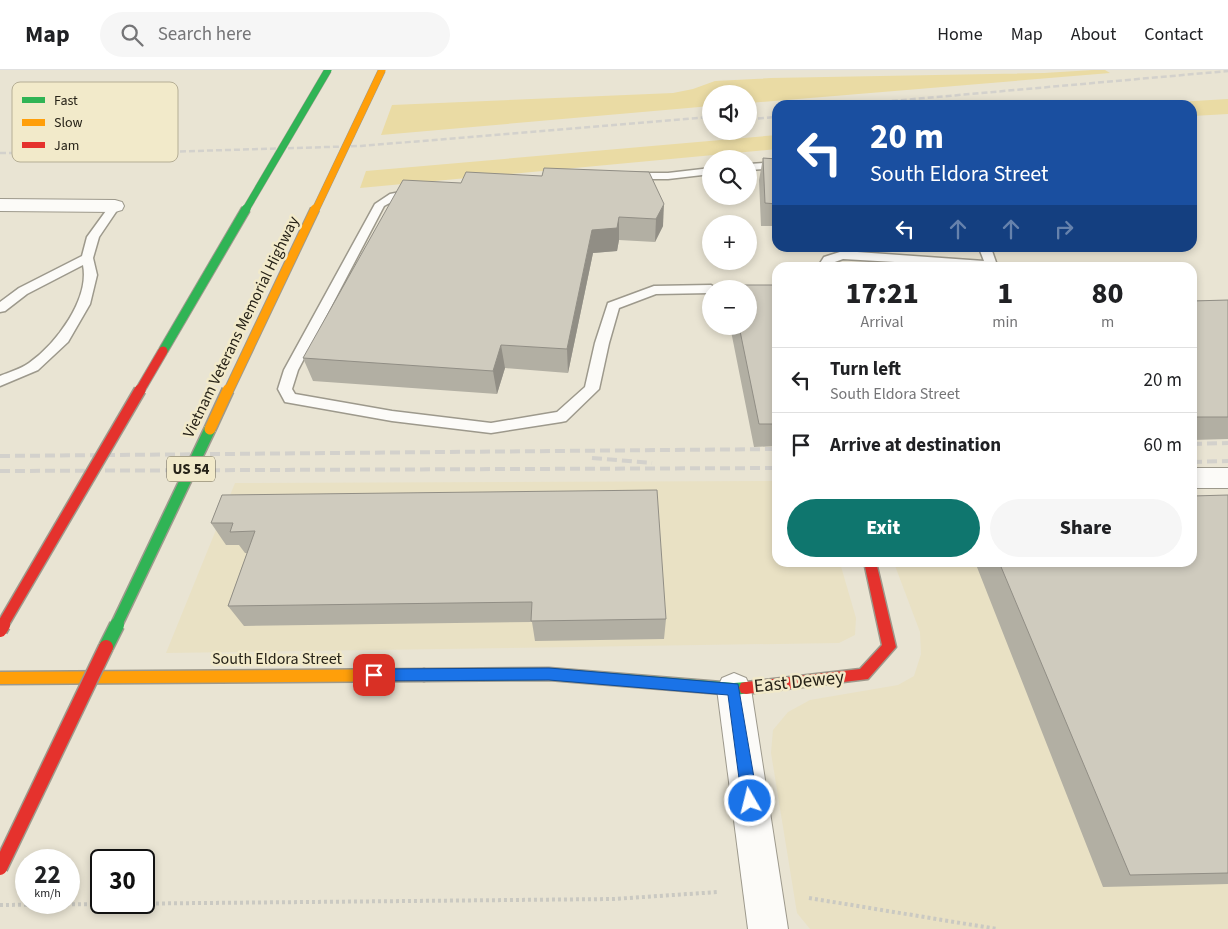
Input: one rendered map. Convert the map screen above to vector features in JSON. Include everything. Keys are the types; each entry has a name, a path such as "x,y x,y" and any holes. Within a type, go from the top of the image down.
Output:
{"main road":[{"path":"0,630 328,70"},
{"name":"Vietnam Veterans Memorial Highway","path":"0,868 382,70"},
{"name":"East Dewey","path":"734,689 862,675 889,647 871,567"},
{"name":"South Eldora Street","path":"0,678 549,674 734,689"}],"street":[{"path":"0,205 115,206"},
{"path":"1197,478 1228,478"},
{"name":"East Dewey","path":"734,689 768,929"}],"lane":[{"path":"757,166 772,165"},
{"path":"618,176 668,176 702,172"},
{"path":"432,190 394,196 380,204 291,370 286,389 290,398 392,416 491,428 561,417 592,389 602,343 613,306 654,290 702,289"},
{"path":"0,381 33,367 63,339 84,304 91,275 87,258 93,238 115,206"},
{"path":"825,262 832,257 843,254 942,262"},
{"path":"0,308 23,291 87,258"}],"path":[{"path":"0,905 614,900 718,892"},
{"path":"809,898 997,929"}],"shaded area":[{"path":"1093,70 1105,70 1110,73 757,102 757,85 704,85 715,81 771,78 1044,73"},
{"path":"702,86 702,107 381,135 392,105 673,93"},
{"path":"1228,99 1228,114 1197,116 1197,101"},
{"path":"772,135 772,149 702,150 702,156 360,188 366,171 720,140 757,140 757,137"},
{"path":"772,481 772,567 841,567 856,618 855,635 839,643 166,653 235,483"},
{"path":"1228,496 1228,929 810,929 797,913 771,753 773,730 788,712 810,700 898,685 914,676 921,654 920,632 896,567 1197,567 1197,553"}],"building":[{"path":"763,158 772,159 772,204 765,203"},
{"path":"544,168 649,172 664,204 656,219 619,217 617,228 592,230 567,349 501,345 493,371 303,358 403,180 461,183 466,172 542,176"},
{"path":"757,285 772,285 772,424 759,424 741,335 757,335"},
{"path":"1228,300 1228,417 1197,417 1197,301"},
{"path":"657,490 666,619 531,621 532,602 228,606 255,531 230,532 233,523 211,523 222,495"},
{"path":"1228,495 1228,873 1130,875 1001,567 1197,567 1197,496"}],"railway":[{"path":"903,100 1228,71"},
{"path":"757,118 772,117"},
{"path":"178,151 361,146 702,118"},
{"path":"0,153 12,153"},
{"path":"1197,444 1228,443"},
{"path":"0,456 772,449"},
{"path":"592,458 652,463"},
{"path":"1197,462 1228,461"},
{"path":"0,471 772,468"}],"traffic: fast":[{"path":"163,351 328,70"},
{"path":"106,647 210,429"},
{"path":"424,675 549,674 734,689 746,688"}],"traffic: slow":[{"path":"210,429 382,70"},
{"path":"0,678 424,675"}],"traffic: jam":[{"path":"0,630 163,351"},
{"path":"746,688 863,675 889,647 871,567"},
{"path":"0,868 106,647"}],"route":[{"path":"374,675 549,674 734,689 750,801"}]}
